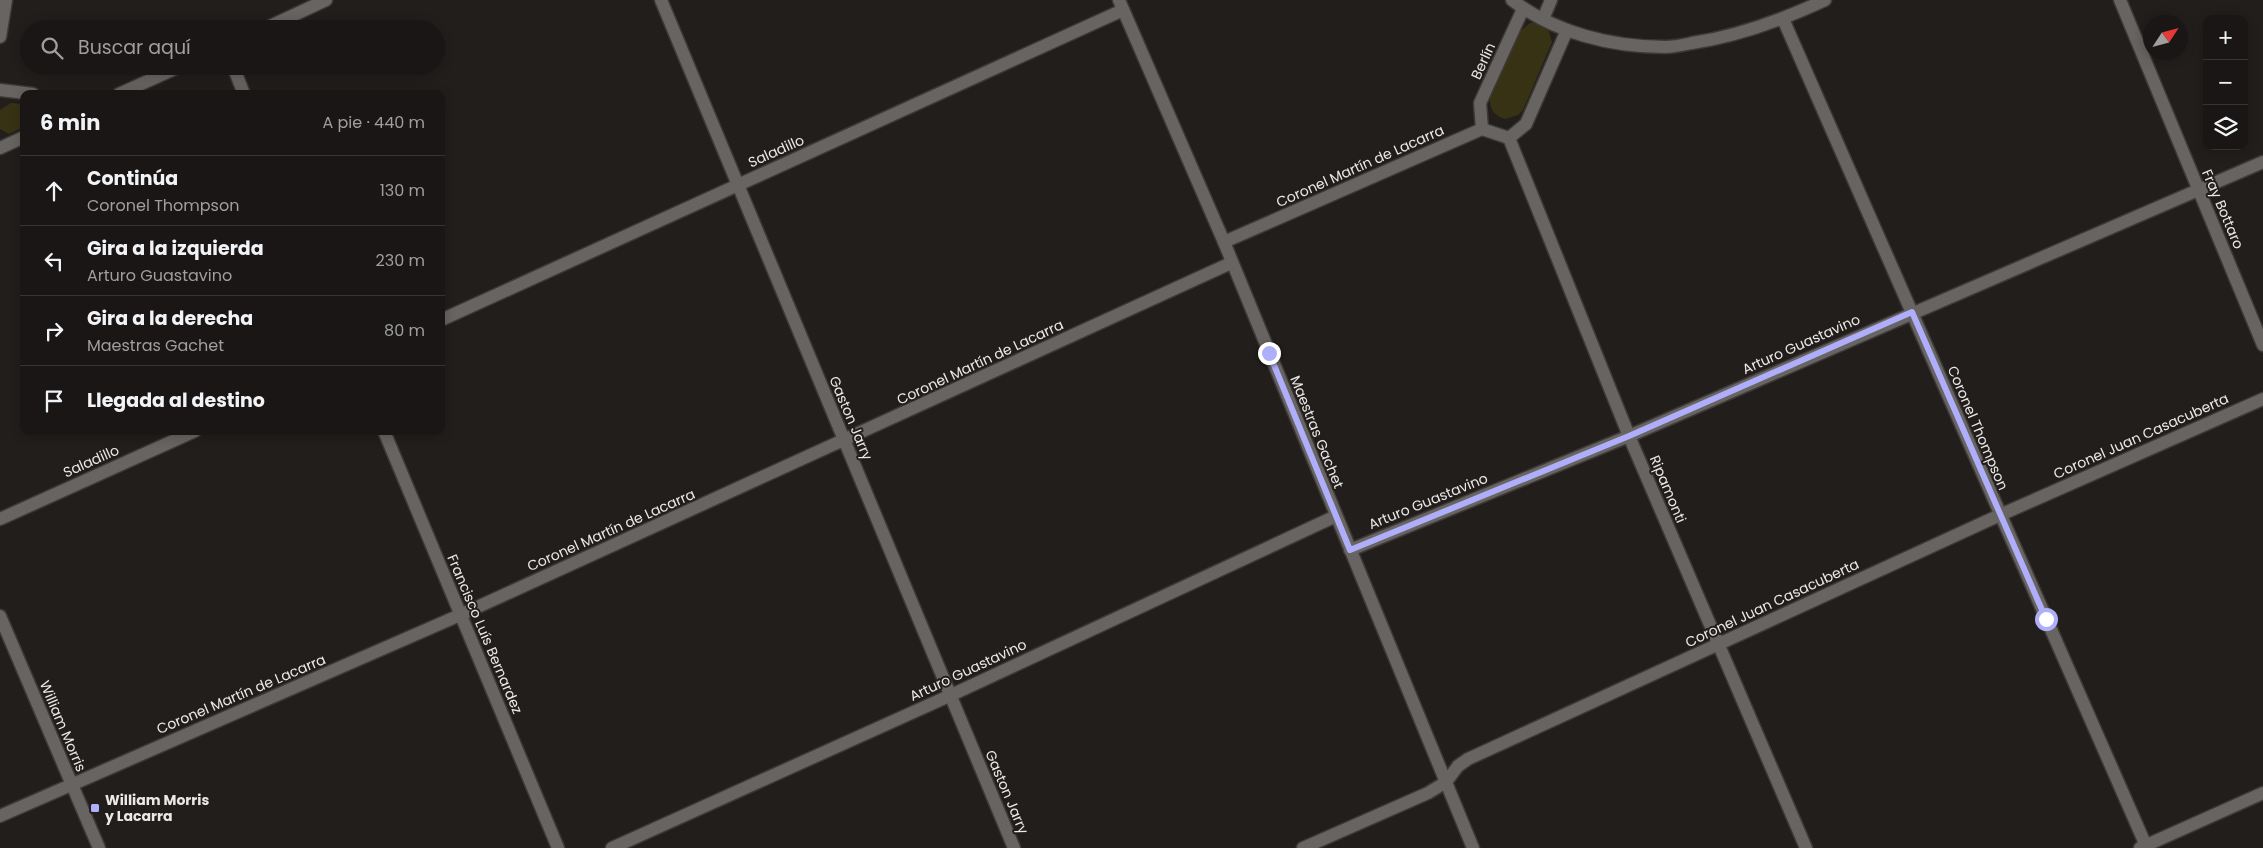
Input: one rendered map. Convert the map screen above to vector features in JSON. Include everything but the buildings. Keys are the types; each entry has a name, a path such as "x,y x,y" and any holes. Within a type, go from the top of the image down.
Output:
{"street":[{"path":"0,37 6,0"},
{"path":"283,20 326,0"},
{"name":"Gaston Jarry","path":"661,0 949,696 1014,848"},
{"path":"1512,0 1523,9 1567,30 1604,41 1666,47 1720,39 1783,19 1824,0"},
{"path":"1543,19 1551,0"},
{"name":"Fray Bottaro","path":"2120,0 2263,345"},
{"name":"Saladillo","path":"445,318 738,185 1121,5"},
{"name":"Maestras Gachet","path":"1121,5 1224,242 1473,848"},
{"name":"Berlín","path":"1482,129 1480,103 1523,9"},
{"name":"Coronel Thompson","path":"1783,19 2144,847"},
{"path":"1482,129 1509,138 1526,124 1567,30"},
{"path":"128,90 161,75"},
{"path":"236,75 242,90"},
{"path":"0,90 20,92"},
{"name":"Coronel Martín de Lacarra","path":"1224,242 1482,129"},
{"name":"Ripamonti","path":"1509,138 1629,436 1806,848"},
{"path":"0,148 20,139"},
{"name":"Arturo Guastavino","path":"1350,550 1629,436 1912,312 2263,162"},
{"name":"Coronel Martín de Lacarra","path":"0,816 460,615 1232,263"},
{"name":"Coronel Juan Casacuberta","path":"1303,848 1428,793 1446,782 1458,766 1468,759 2000,515 2263,399"},
{"name":"Saladillo","path":"0,519 186,435"},
{"name":"Francisco Luís Bernardez","path":"386,435 558,848"},
{"name":"Arturo Guastavino","path":"612,848 949,696 1336,516"},
{"name":"William Morris","path":"0,616 99,848"},
{"path":"2144,847 2263,793"}],"shaded area":[{"path":"1530,23 1536,23 1548,29 1552,42 1523,110 1518,115 1505,119 1493,111 1490,105 1490,98 1519,32"},
{"path":"11,103 20,104 20,129 9,134 0,129 0,110"}],"place":[{"name":"William Morris y Lacarra","path":"95,808"}],"route":[{"path":"1269,353 1350,550 1629,436 1912,312 2046,619"}]}
